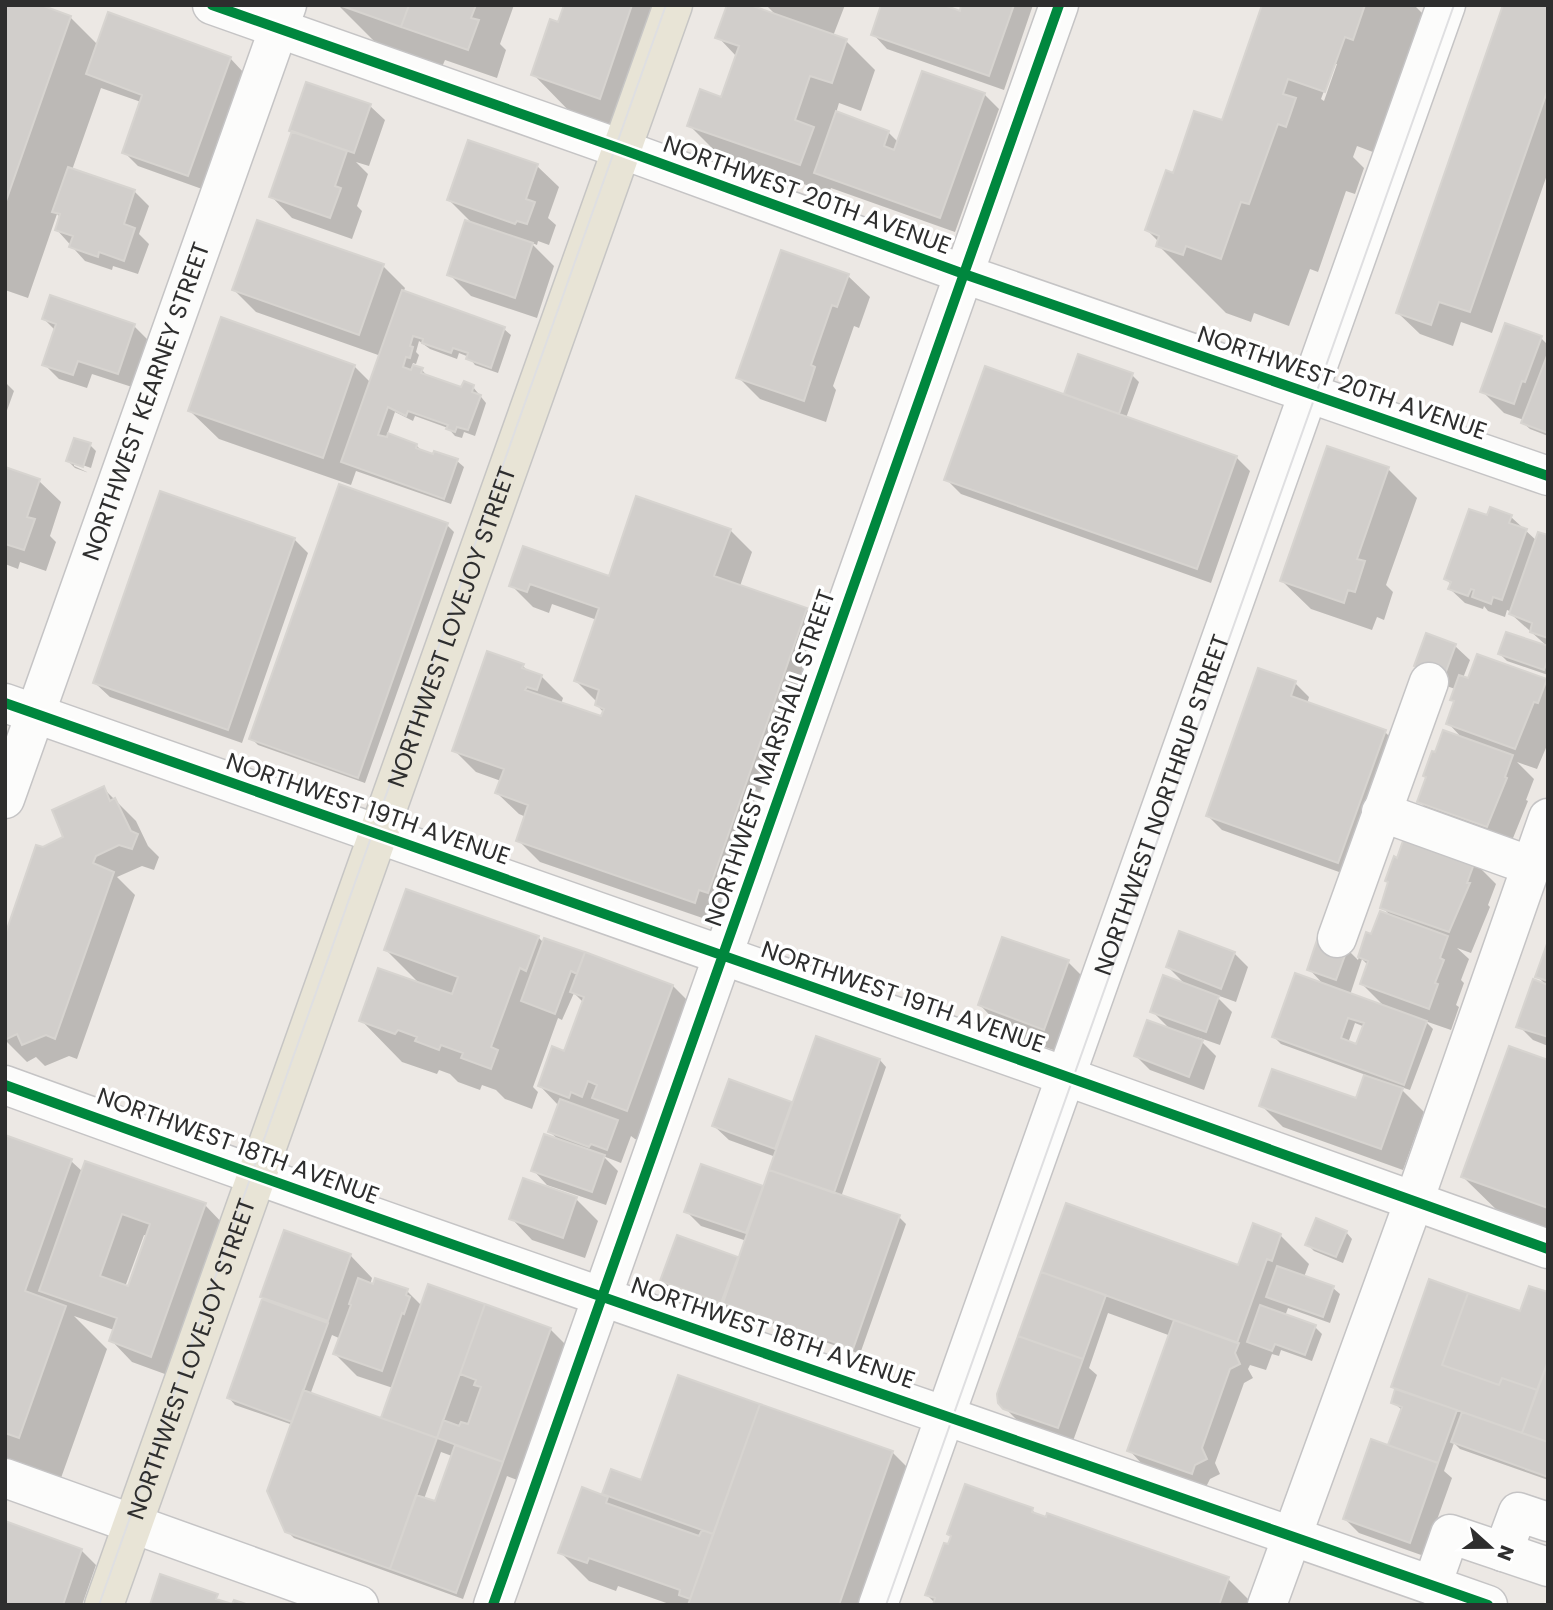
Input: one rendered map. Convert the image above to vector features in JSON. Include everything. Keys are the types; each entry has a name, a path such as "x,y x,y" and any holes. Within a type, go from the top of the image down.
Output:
{"main road":[{"name":"NORTHWEST LOVEJOY STREET","path":"104,1605 673,5"}],"street":[{"name":"NORTHWEST 20TH AVENUE","path":"212,5 283,17 621,149 964,274 1548,476"},
{"name":"NORTHWEST MARSHALL STREET","path":"493,1605 1059,5"},
{"name":"NORTHWEST NORTHRUP STREET","path":"878,1605 1446,5"},
{"name":"NORTHWEST KEARNEY STREET","path":"5,799 20,709 283,17"},
{"path":"1337,937 1429,682"},
{"name":"NORTHWEST 19TH AVENUE","path":"20,709 1065,1076 1548,1249"},
{"path":"1381,812 1531,866"},
{"path":"1267,1605 1414,1202 1548,818"},
{"name":"NORTHWEST 18TH AVENUE","path":"5,1085 256,1176 946,1414 1488,1605"},
{"path":"5,1478 359,1605"},
{"path":"1503,1552 1518,1511 1548,1522"},
{"path":"1432,1585 1450,1534 1548,1567"}],"building":[{"path":"5,5 41,5 71,16 5,204"},
{"path":"339,5 409,5 401,27"},
{"path":"409,5 476,5 471,18 479,20 468,50 401,27"},
{"path":"564,5 632,5 600,99 531,75 550,19 558,22"},
{"path":"727,5 750,5 847,39 832,83 810,76 795,120 814,127 800,165 687,126 700,89 721,97 739,46 715,38"},
{"path":"881,5 944,5 960,11 961,5 1014,5 989,76 871,35"},
{"path":"1262,5 1365,5 1353,40 1345,37 1325,92 1288,79 1283,94 1296,98 1286,127 1278,124 1249,204 1241,202 1221,259 1186,246 1183,255 1156,246 1159,236 1145,230 1166,170 1173,173 1194,111 1222,120"},
{"path":"1503,5 1548,5 1548,89 1470,312 1439,302 1431,325 1396,313"},
{"path":"108,12 231,57 188,176 122,153 142,95 86,74"},
{"path":"922,71 985,93 940,218 814,173 836,111 889,131 884,146 894,150"},
{"path":"306,82 371,104 354,153 289,131"},
{"path":"292,131 347,151 335,186 341,188 330,218 269,197"},
{"path":"468,140 538,164 526,199 535,202 527,224 517,221 515,224 447,200"},
{"path":"68,167 135,190 124,224 135,228 124,261 99,252 98,257 69,247 73,236 55,230 60,214 52,212"},
{"path":"257,220 384,264 359,335 232,290"},
{"path":"465,220 533,243 515,298 447,275"},
{"path":"781,250 849,274 837,307 832,305 811,365 815,367 804,401 736,378"},
{"path":"402,290 505,327 491,368 466,359 468,353 453,348 451,353 422,343 423,339 413,336 410,358 406,357 403,367 411,370 413,365 423,368 421,373 461,387 464,381 474,385 472,392 481,395 468,430 457,427 455,432 446,429 448,425 408,411 406,416 388,407 378,435 387,437 388,433 417,444 416,448 458,459 444,499 341,462"},
{"path":"50,295 135,324 118,374 78,361 73,375 42,365 56,324 42,319"},
{"path":"221,317 355,365 323,458 188,411"},
{"path":"1505,323 1542,336 1514,404 1480,392"},
{"path":"1548,353 1548,433 1521,423"},
{"path":"1078,354 1133,373 1119,414 1064,394"},
{"path":"985,366 1237,456 1197,569 944,480"},
{"path":"74,438 91,443 83,467 66,461"},
{"path":"1327,446 1389,467 1357,559 1365,561 1355,592 1348,590 1344,603 1280,581"},
{"path":"5,467 40,479 27,517 35,519 24,550 5,544"},
{"path":"339,484 448,523 358,778 249,739"},
{"path":"160,491 295,538 228,730 93,683"},
{"path":"636,496 731,529 714,576 807,608 708,893 699,890 695,903 516,841 528,805 495,793 504,769 452,751 487,651 524,664 522,668 542,675 537,690 527,687 525,690 601,716 604,709 595,705 599,690 574,681 599,608 530,584 527,592 509,586 523,546 609,576"},
{"path":"1490,507 1512,515 1509,523 1527,529 1502,600 1493,597 1491,604 1472,597 1474,590 1471,589 1468,596 1448,589 1451,582 1444,579 1469,509 1487,515"},
{"path":"1538,532 1548,535 1548,638 1530,632 1532,623 1509,614"},
{"path":"1506,632 1548,646 1548,659 1544,670 1498,654"},
{"path":"1426,633 1456,644 1444,677 1414,666"},
{"path":"1477,654 1547,679 1538,703 1534,702 1515,749 1446,724 1454,701 1450,700 1459,675 1468,678"},
{"path":"1258,668 1296,681 1291,696 1386,730 1338,863 1206,816"},
{"path":"1443,730 1513,755 1505,777 1507,778 1487,827 1417,802 1432,751 1435,752"},
{"path":"104,786 110,801 115,798 131,831 138,834 132,849 119,845 96,856 93,863 114,872 55,1039 46,1035 22,1045 17,1034 5,1040 5,935 36,845 43,847 63,837 52,810"},
{"path":"1405,835 1475,861 1467,883 1470,883 1449,932 1380,908 1388,882 1385,881"},
{"path":"406,889 539,936 526,971 520,968 491,1047 498,1050 491,1069 461,1058 463,1053 441,1045 439,1050 415,1041 417,1037 398,1030 395,1034 359,1021 378,968 452,994 458,977 384,950"},
{"path":"1380,911 1448,936 1440,958 1444,960 1435,983 1438,984 1429,1009 1360,984 1368,961 1358,957 1366,932 1371,934"},
{"path":"1179,931 1235,952 1221,989 1166,967"},
{"path":"1002,937 1069,960 1044,1030 978,1005"},
{"path":"1318,937 1348,947 1336,980 1307,970"},
{"path":"544,938 585,952 577,974 571,971 555,1014 521,1001"},
{"path":"1548,941 1548,981 1535,977"},
{"path":"585,952 673,985 627,1111 592,1098 597,1085 588,1081 582,1097 571,1092 569,1098 538,1086 552,1046 564,1051 584,997 570,992"},
{"path":"1295,973 1427,1021 1404,1085 1272,1037","holes":["1348,1018 1364,1023 1356,1044 1341,1038"]},
{"path":"1163,975 1219,996 1206,1032 1150,1012"},
{"path":"1533,979 1548,985 1548,1037 1516,1027"},
{"path":"1147,1020 1203,1040 1189,1077 1134,1056"},
{"path":"816,1036 880,1059 834,1193 769,1170"},
{"path":"1509,1046 1548,1060 1548,1208 1461,1177"},
{"path":"1272,1069 1356,1098 1364,1075 1403,1088 1381,1149 1259,1106"},
{"path":"729,1079 792,1102 775,1149 712,1126"},
{"path":"560,1099 618,1120 607,1150 591,1144 589,1147 548,1132"},
{"path":"544,1134 605,1155 592,1192 531,1171"},
{"path":"5,1135 72,1159 25,1291 66,1306 19,1438 5,1433"},
{"path":"85,1161 206,1203 151,1357 109,1341 117,1318 39,1291","holes":["122,1214 150,1224 128,1286 100,1276"]},
{"path":"701,1164 763,1186 746,1233 684,1212"},
{"path":"769,1170 900,1215 853,1349 723,1303"},
{"path":"523,1178 577,1197 563,1238 509,1219"},
{"path":"1066,1203 1238,1265 1253,1223 1281,1234 1272,1261 1267,1259 1237,1343 1041,1272"},
{"path":"1316,1218 1347,1231 1336,1257 1305,1245"},
{"path":"284,1230 351,1254 328,1321 260,1297"},
{"path":"677,1235 738,1257 721,1303 660,1281"},
{"path":"1277,1266 1334,1286 1323,1317 1266,1297"},
{"path":"1041,1272 1106,1295 1083,1359 1018,1336"},
{"path":"358,1278 373,1284 375,1278 408,1289 406,1295 410,1297 382,1371 333,1354"},
{"path":"1429,1279 1468,1293 1442,1365 1499,1385 1502,1378 1537,1390 1522,1433 1391,1387"},
{"path":"428,1284 485,1304 437,1438 381,1418"},
{"path":"1529,1286 1548,1292 1548,1361 1537,1390 1502,1378 1499,1385 1442,1365 1468,1293 1520,1311"},
{"path":"262,1299 328,1323 292,1422 227,1398"},
{"path":"485,1304 551,1328 503,1462 437,1438 443,1420 459,1426 461,1422 468,1424 481,1387 474,1385 476,1380 460,1374"},
{"path":"1260,1305 1316,1325 1305,1355 1275,1344 1272,1351 1247,1342"},
{"path":"1174,1320 1239,1343 1235,1353 1240,1364 1230,1369 1202,1448 1207,1459 1195,1465 1192,1474 1127,1451"},
{"path":"1018,1336 1083,1359 1058,1428 1003,1409 998,1403 997,1394"},
{"path":"1548,1367 1548,1442 1522,1433"},
{"path":"678,1375 760,1404 713,1534 602,1494 611,1469 641,1480"},
{"path":"1395,1389 1457,1410 1438,1463 1388,1445 1402,1407 1391,1403"},
{"path":"303,1390 437,1438 390,1569 285,1532 267,1491"},
{"path":"760,1404 893,1451 839,1605 688,1605"},
{"path":"1462,1412 1548,1442 1548,1477 1451,1442"},
{"path":"1371,1439 1438,1463 1410,1543 1343,1519"},
{"path":"455,1445 503,1462 456,1593 390,1569 416,1495 435,1501"},
{"path":"965,1484 1033,1508 1032,1512 1046,1517 1047,1513 1229,1577 1219,1605 933,1605 935,1598 925,1595 944,1543 948,1544 951,1536 947,1534"},
{"path":"582,1487 608,1497 606,1503 699,1536 702,1530 713,1534 690,1599 679,1595 680,1590 589,1558 587,1563 558,1553"},
{"path":"5,1521 82,1549 63,1605 5,1605"},
{"path":"160,1574 218,1594 216,1599 232,1604 234,1600 249,1605 150,1605"}],"tram line":[{"path":"99,1605 666,5"},
{"path":"886,1605 1454,5"}],"cycle path":[{"path":"212,5 621,149 964,274 1548,476"},
{"path":"493,1605 1059,5"},
{"path":"5,703 1548,1249"},
{"path":"5,1085 1488,1605"}]}
